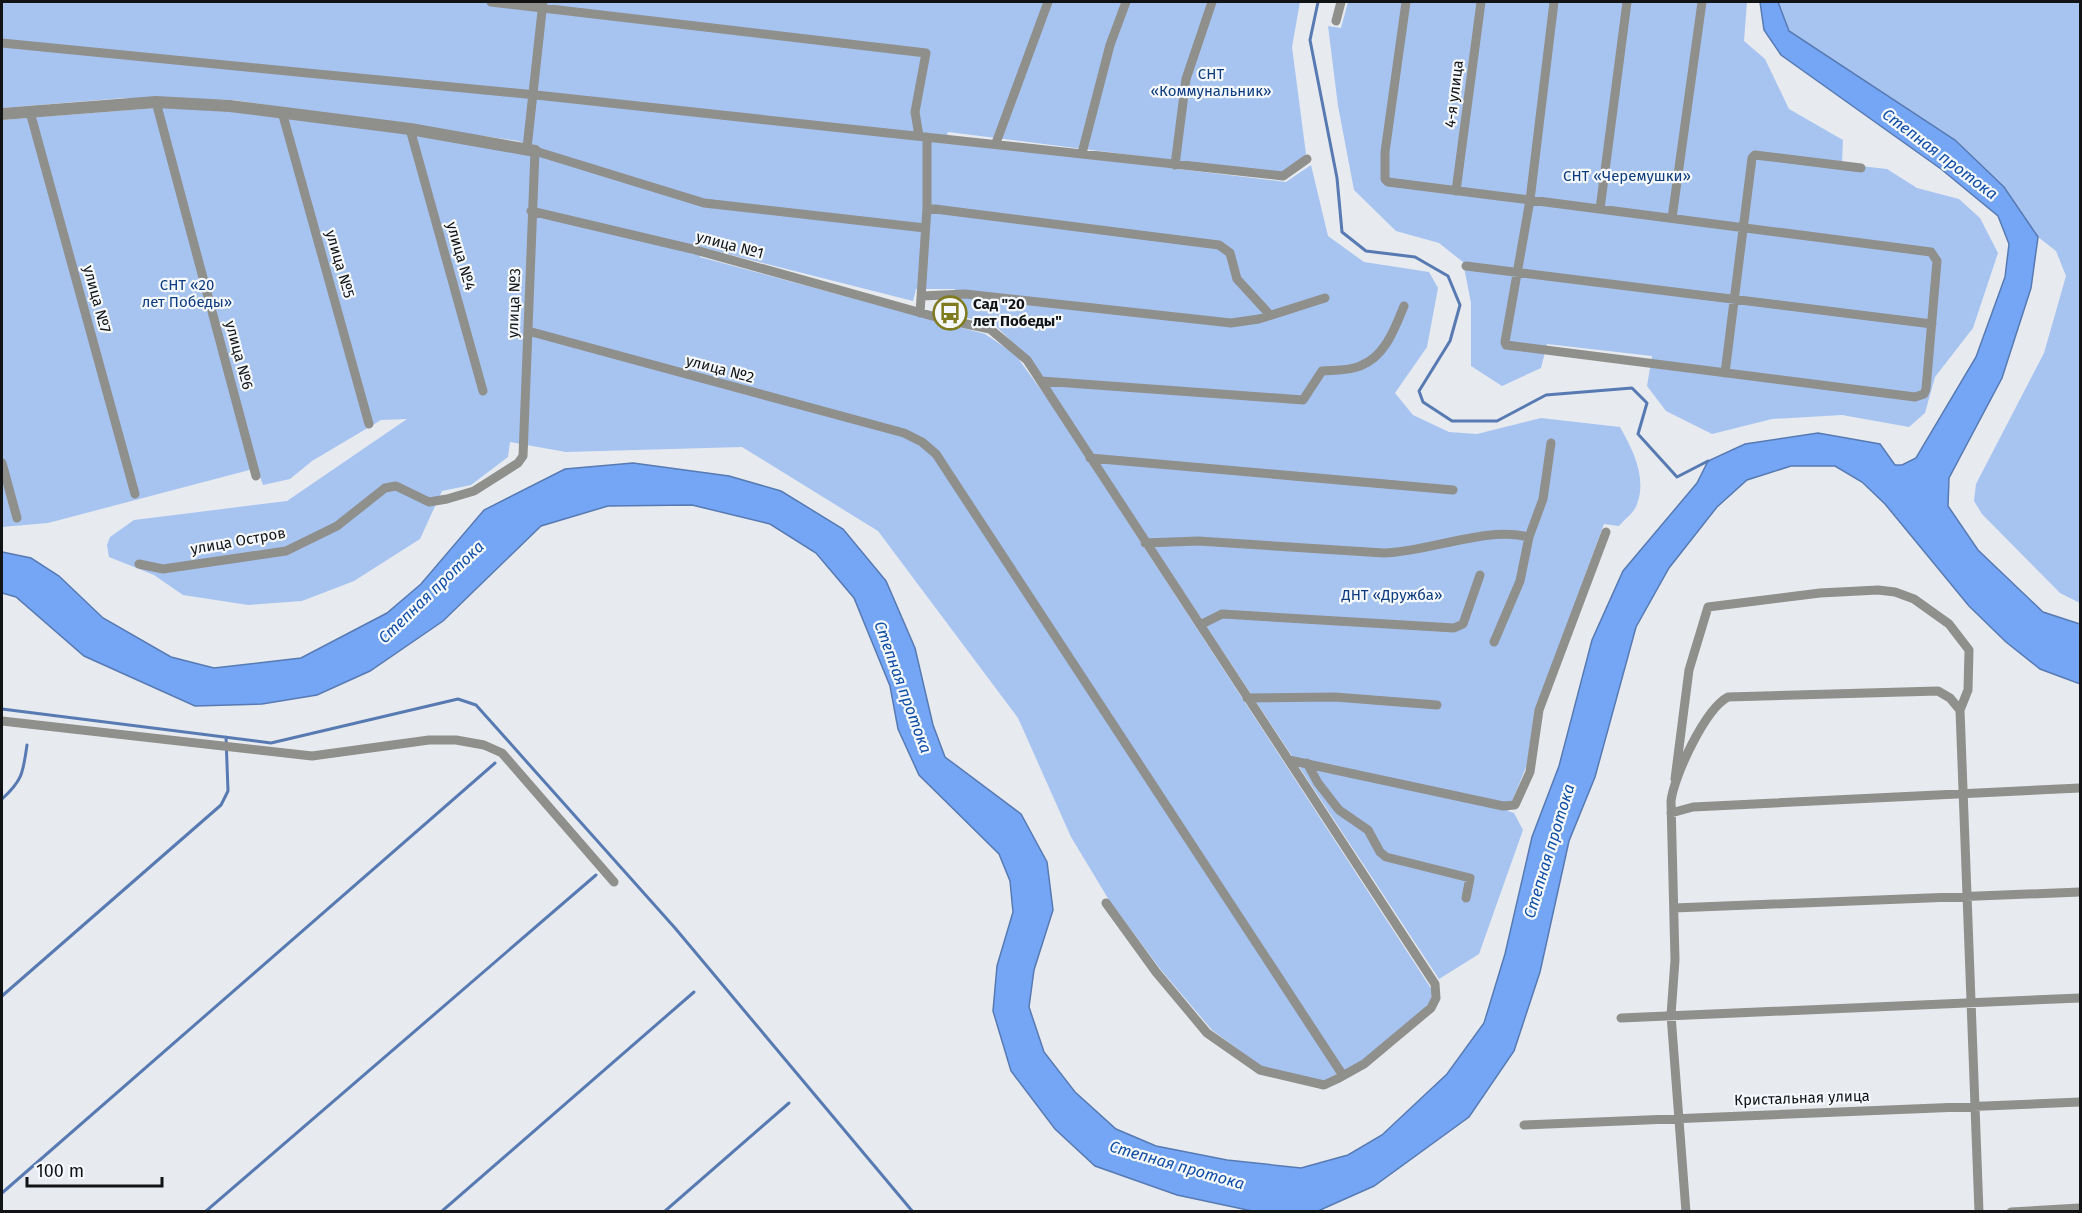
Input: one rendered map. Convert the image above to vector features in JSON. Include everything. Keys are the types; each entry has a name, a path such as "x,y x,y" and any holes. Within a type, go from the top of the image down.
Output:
{"street":[{"path":"491,2 543,5 926,53 915,112 923,136 927,208 920,313"},
{"path":"996,142 1048,2"},
{"path":"1082,153 1110,45 1126,2"},
{"path":"1175,165 1186,80 1212,2"},
{"path":"1336,21 1341,2"},
{"path":"1406,2 1385,152 1385,179 1389,182 1456,191 1530,200 1672,218 1931,252 1937,261 1932,324 1926,389 1919,396 1725,374 1506,345 1504,342 1530,200 1554,2"},
{"name":"4-я улица","path":"1456,191 1480,2"},
{"path":"1600,209 1627,2"},
{"path":"1672,218 1702,2"},
{"name":"улица №3","path":"523,456 531,149 543,5"},
{"path":"2,43 237,69 534,95 996,142 1283,176 1307,159"},
{"path":"2,114 156,102 282,112 410,129 531,149 704,203 925,228"},
{"name":"улица №6","path":"156,102 256,476"},
{"name":"улица №7","path":"30,112 135,494"},
{"name":"улица №5","path":"282,112 369,423"},
{"name":"улица №4","path":"410,129 483,391"},
{"path":"1725,374 1753,156 1861,168"},
{"path":"927,208 1220,245 1230,253 1237,279 1270,315"},
{"name":"улица №1","path":"531,212 692,249 920,313 990,329 1027,360 1435,984 1436,998 1431,1008 1364,1064 1324,1084 1260,1070 1207,1033 1156,972 1106,903"},
{"path":"1466,266 1932,324"},
{"path":"922,296 965,294 1231,323 1270,315 1325,298"},
{"path":"1041,381 1303,400 1322,371 1360,366 1378,354 1394,332 1404,306"},
{"name":"улица №2","path":"528,331 904,433 922,442 936,454 1342,1074"},
{"path":"1494,642 1514,600 1529,537 1543,499 1551,443"},
{"name":"улица Остров","path":"139,564 163,569 286,551 337,526 385,488 396,486 429,502 447,499 474,491 518,464 523,456"},
{"path":"1090,458 1453,490"},
{"path":"2,463 17,518"},
{"path":"1289,760 1503,806 1515,805 1530,772 1539,710 1606,532"},
{"path":"1145,543 1198,541 1410,553 1475,538 1518,534 1529,537"},
{"path":"1200,625 1222,614 1454,628 1463,624 1480,575"},
{"path":"1686,1212 1671,1016 1675,960 1671,813 1689,670 1707,607 1820,593 1878,590 1895,592 1914,599 1949,624 1969,650 1968,690 1960,710 1969,895 1979,1212"},
{"path":"1675,779 1713,710 1728,697 1938,691 1950,698 1960,710"},
{"path":"1247,698 1335,697 1437,705"},
{"path":"2,721 312,756 429,740 456,740 484,745 502,753 614,882"},
{"path":"1307,763 1318,783 1340,810 1368,830 1380,852 1386,857 1470,878 1466,898"},
{"path":"1671,813 1693,807 2080,788"},
{"path":"1674,908 2080,892"},
{"path":"1622,1018 2080,998"},
{"name":"Кристальная улица","path":"1524,1125 2080,1102"},
{"path":"2011,1212 2080,1208"}],"green space":[{"path":"2,2 1300,2 1292,47 1306,154 1282,174 948,132 946,141 1286,182 1311,165 1328,236 1364,262 1429,272 1438,288 1427,347 1395,393 1413,415 1449,432 1477,434 1541,418 1620,427 1637,464 1640,494 1634,510 1619,526 1604,524 1534,714 1527,765 1508,811 1514,813 1523,830 1479,954 1439,979 1032,362 995,325 952,314 955,289 916,289 913,301 700,247 700,257 985,334 1015,354 1049,401 1432,990 1431,1003 1362,1061 1324,1081 1262,1067 1212,1030 1161,970 1109,900 1071,837 1018,718 878,531 742,447 566,452 510,442 508,457 471,485 442,491 420,539 354,581 302,601 248,605 183,595 154,575 109,557 107,545 110,537 134,520 287,501 407,419 381,420 312,461 290,479 263,485 257,468 48,523 2,527 2,120 181,106 254,113 515,149 576,163 518,141 234,100 124,98 2,108"},
{"name":"СНТ «Черемушки»","path":"1348,2 1747,2 1744,41 1765,59 1789,109 1843,140 1842,164 1887,169 1917,188 1959,199 1980,218 1998,253 1973,328 1935,377 1925,413 1909,427 1842,415 1772,419 1712,434 1666,411 1647,386 1652,356 1547,344 1541,368 1502,386 1471,366 1471,303 1463,262 1439,243 1396,231 1354,190 1338,106 1328,26 1341,28"},
{"path":"1778,2 2080,2 2080,603 2060,593 1982,514 1974,501 1976,484 2044,353 2066,276 2056,251 2038,237 2004,187 1955,140 1789,31"}],"water":[{"name":"Степная протока","path":"1760,2 1778,2 1789,31 1955,140 2004,187 2038,237 2031,288 2002,378 1949,478 1948,506 1978,550 2043,612 2080,624 2080,684 2040,669 2006,642 1969,606 1885,504 1862,482 1835,466 1791,466 1747,480 1717,507 1669,568 1636,627 1595,777 1569,841 1540,972 1514,1051 1469,1117 1374,1186 1318,1211 1252,1211 1177,1195 1095,1166 1055,1129 1011,1071 993,1011 997,966 1013,912 1010,881 999,854 919,775 898,729 890,686 854,598 816,553 770,524 692,505 608,506 541,526 443,621 370,671 317,695 262,704 195,706 84,656 16,597 2,593 2,552 31,558 59,576 103,618 171,657 214,668 301,658 387,613 421,584 484,510 565,469 633,463 729,476 781,491 843,529 886,581 915,648 933,725 945,757 1021,814 1047,862 1053,910 1034,970 1029,1007 1044,1052 1075,1092 1116,1129 1156,1146 1227,1160 1301,1168 1348,1155 1382,1135 1447,1074 1484,1023 1505,954 1532,837 1559,766 1592,640 1623,571 1697,483 1708,461 1745,444 1818,433 1880,444 1895,465 1902,465 1916,458 1976,357 2005,277 2009,244 1998,216 1941,169 1781,55 1764,30"}],"waterway":[{"path":"1318,2 1310,40 1337,178 1342,232 1366,251 1415,257 1448,276 1460,305 1450,341 1419,391 1423,402 1452,421 1497,421 1546,395 1632,388 1647,403 1638,434 1677,477 1708,461"},
{"path":"2,709 271,743 458,699 476,705 675,928 913,1212"},
{"path":"2,996 221,805 228,791 226,737"},
{"path":"2,799 21,775 27,745"},
{"path":"2,1193 495,763"},
{"path":"205,1212 596,875"},
{"path":"441,1212 694,992"},
{"path":"664,1212 789,1103"}],"place":[{"name":"Сад \"20 лет Победы\"","path":"950,313"}],"park label":[{"name":"СНТ «Коммунальник»","path":"1211,82"},
{"name":"СНТ «20 лет Победы»","path":"187,294"},
{"name":"ДНТ «Дружба»","path":"1392,595"}]}
